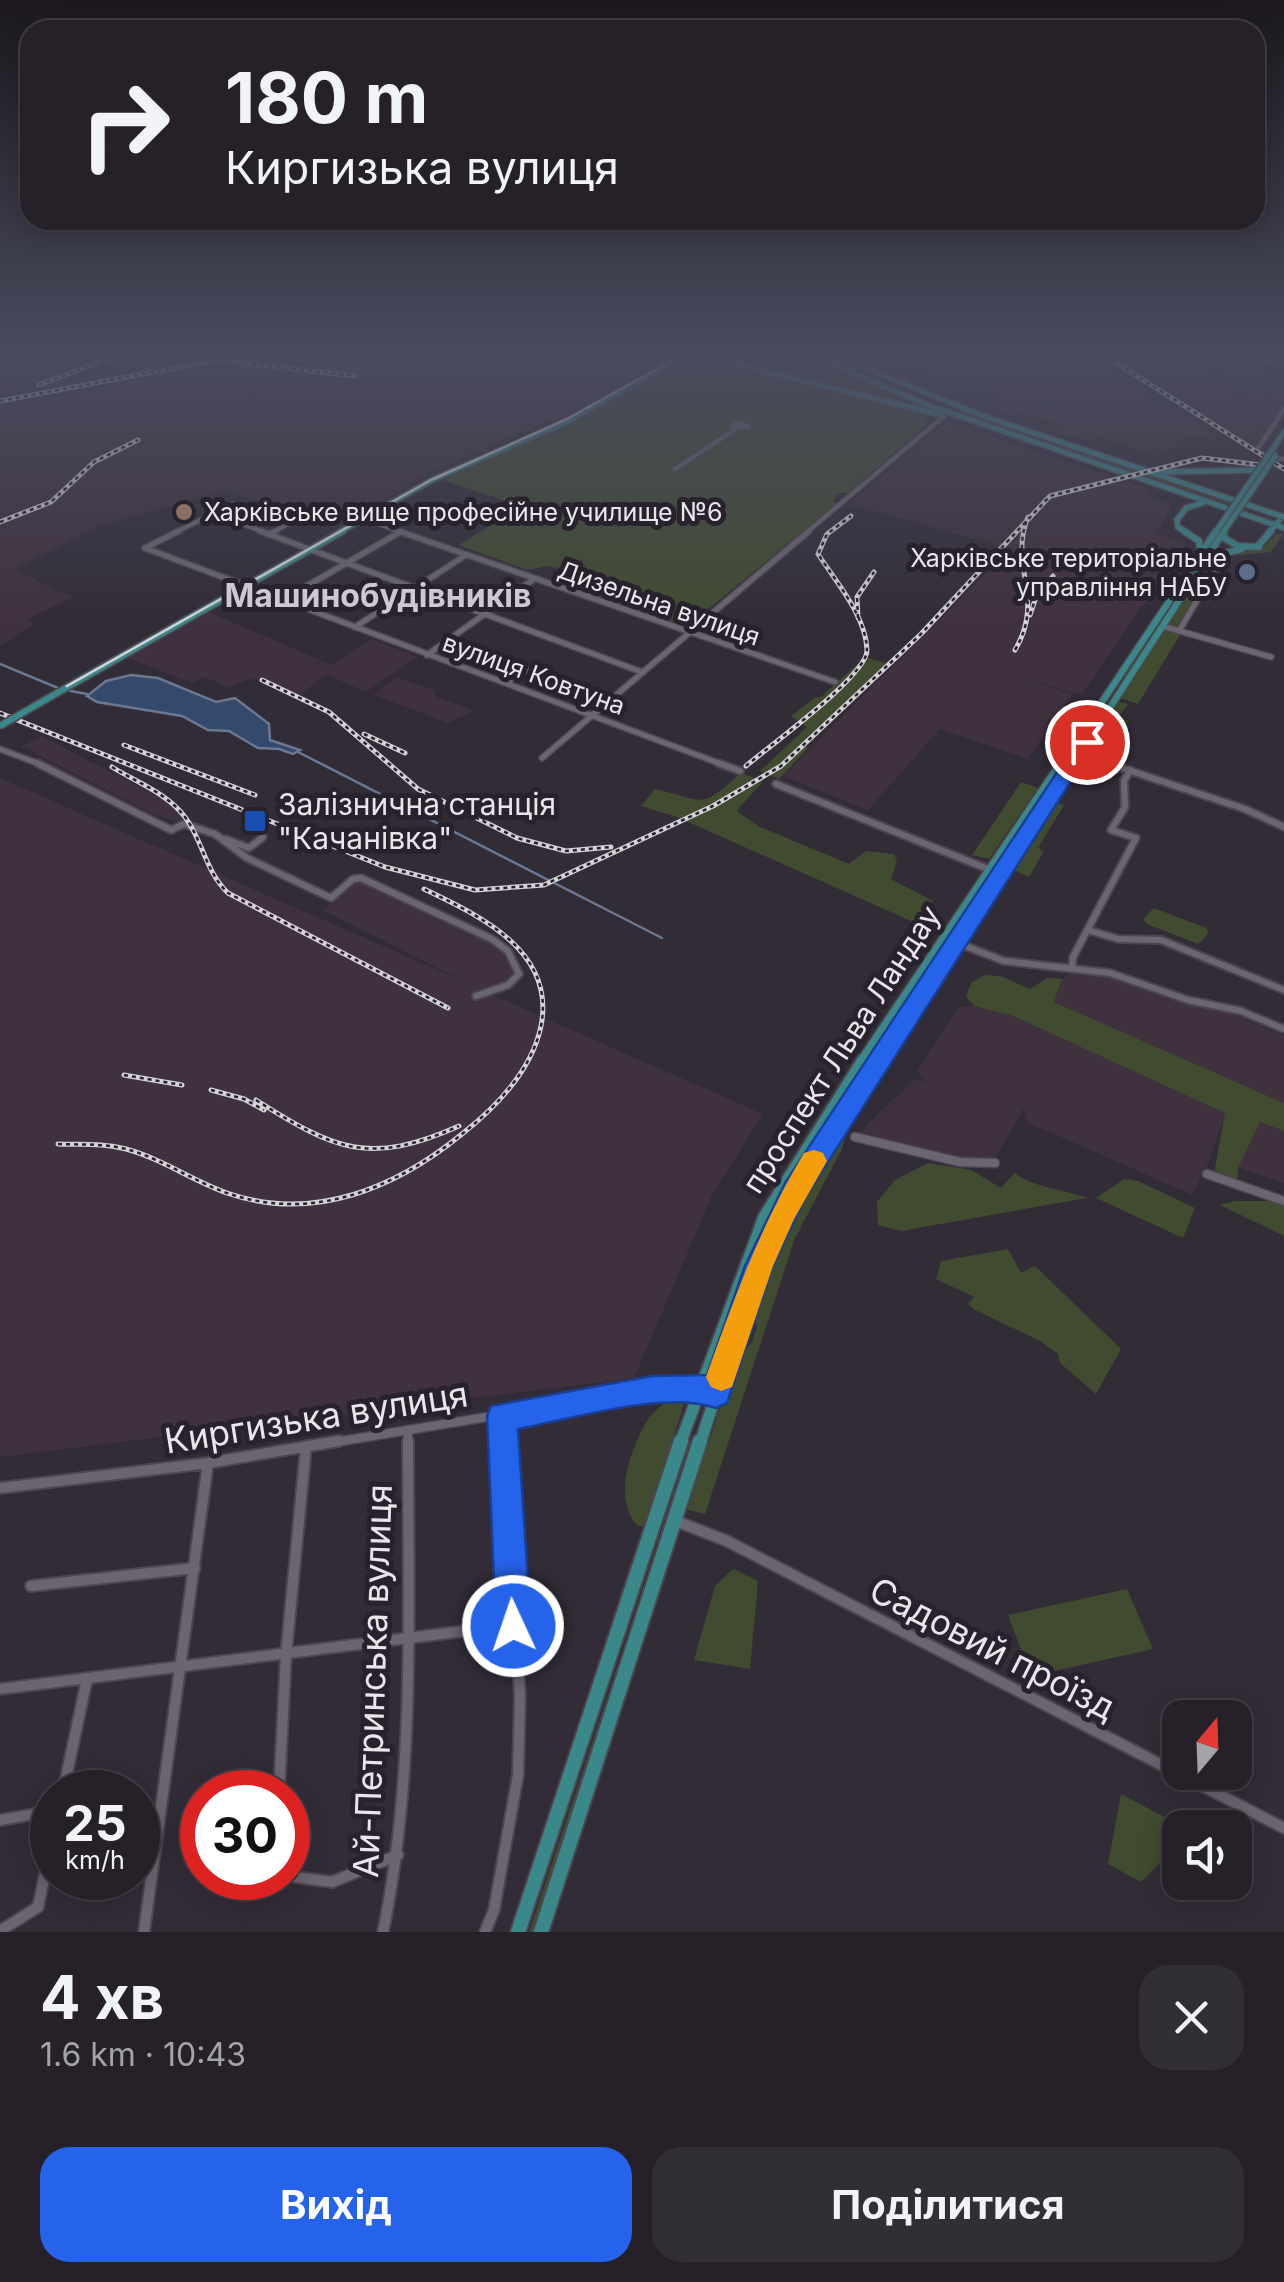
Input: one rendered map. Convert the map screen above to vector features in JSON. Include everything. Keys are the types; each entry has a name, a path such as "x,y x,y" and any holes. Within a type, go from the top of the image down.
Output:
{"main road":[{"path":"0,723 361,518 434,479 520,442"},
{"path":"1043,442 1216,505"},
{"path":"1053,442 1201,489"},
{"name":"проспект Льва Ландау","path":"1220,532 1277,442"},
{"name":"проспект Льва Ландау","path":"518,1932 734,1286 764,1217 1077,757 1202,557 1284,444"},
{"path":"1122,464 1155,472 1258,470"},
{"path":"1122,464 1279,521"},
{"path":"1185,471 1176,474 1178,479 1279,521"},
{"path":"1228,472 1242,477 1248,486"},
{"path":"1173,490 1184,498 1186,508"},
{"path":"1249,509 1200,503 1186,508 1177,520 1178,527 1199,541 1202,557 1258,547 1279,521"},
{"path":"1177,520 1192,532 1220,532 1229,542 1258,547"},
{"path":"1268,536 1279,521"},
{"name":"проспект Льва Ландау","path":"996,872 1067,754 1158,625"},
{"path":"1067,754 1077,757"},
{"name":"проспект Льва Ландау","path":"540,1932 749,1292 783,1213 872,1059"},
{"path":"700,1388 716,1393"},
{"path":"676,1462 692,1468"}],"street":[{"path":"675,469 716,442"},
{"path":"542,758 918,442"},
{"path":"1262,442 1257,450 1268,458 1284,459"},
{"path":"214,514 233,504"},
{"path":"214,514 642,672"},
{"name":"вулиця Ковтуна","path":"214,514 146,548 740,771"},
{"name":"Дизельна вулиця","path":"361,518 687,634 835,682"},
{"path":"268,534 292,522"},
{"path":"282,601 401,531"},
{"path":"353,627 468,555"},
{"path":"1179,631 1216,570"},
{"path":"426,655 535,579"},
{"path":"1158,625 1271,657"},
{"path":"506,684 523,669 533,672"},
{"path":"0,750 18,753 171,830 184,824 249,848 263,837"},
{"path":"1077,757 1130,770 1254,812 1284,827"},
{"path":"1072,967 1136,838 1111,830 1125,807 1124,781 1130,770"},
{"path":"776,784 996,872"},
{"path":"219,838 247,858 331,898 354,879 363,878 492,939 510,954 519,974 508,984 476,996"},
{"path":"1088,930 1118,939 1162,940 1284,990"},
{"path":"951,941 1004,961 1120,976 1188,1000 1241,1011 1284,1029"},
{"path":"854,1137 960,1162 995,1163"},
{"path":"1207,1174 1284,1200"},
{"name":"Киргизька вулиця","path":"0,1488 208,1463 614,1396 700,1388"},
{"path":"486,1932 494,1910 518,1775 520,1696 502,1416"},
{"name":"Ай-Петринська вулиця","path":"383,1932 399,1854 408,1640 408,1430"},
{"path":"280,1770 286,1655 306,1447"},
{"path":"144,1932 208,1463"},
{"name":"Садовий проїзд","path":"674,1521 727,1541 1284,1828"},
{"path":"31,1586 195,1568"},
{"path":"0,1689 513,1626"},
{"path":"68,1770 87,1679"},
{"path":"0,1820 30,1815"},
{"path":"310,1879 332,1882 399,1854"},
{"path":"0,1931 38,1907 39,1900"}],"shaded area":[{"path":"0,442 499,442 434,471 334,528 226,490 100,526 14,569 72,597 27,619 34,624 0,646"},
{"path":"922,442 1007,442 1150,489 1146,496 1172,505 1157,533 1187,541 1081,695 1001,672 1072,694 1028,759 940,729 868,810 783,776 1010,549 849,504"},
{"path":"1114,442 1178,442 1160,456"},
{"path":"1242,442 1261,442 1252,449"},
{"path":"206,611 332,665 372,639 418,657 366,692 327,675 300,694 254,678 227,687 204,677 193,683 128,658"},
{"path":"397,677 475,711 448,723 374,695"},
{"path":"41,736 182,809 186,817 177,821 153,814 22,746"},
{"path":"0,778 469,984 323,910 360,880 504,949 515,970 502,984 483,991 763,1114 713,1193 634,1378 0,1457"},
{"path":"1082,969 1122,977 1227,1011 1284,1036 1284,1103 1054,1002 1062,979"},
{"path":"974,1006 1013,1016 1226,1113 1192,1195 1027,1122 1024,1108 995,1159 957,1158 855,1137 913,1080 927,1081 917,1072 959,1007"},
{"path":"1260,1121 1284,1131 1284,1183 1237,1167"}],"green space":[{"path":"516,442 360,517 437,474"},
{"path":"521,442 906,442 849,493 837,493 833,501 837,503 683,630 560,584 572,571 548,566 527,570 459,545 521,506 443,480"},
{"path":"1043,442 1052,442 1250,511"},
{"path":"1284,533 1271,552 1230,556 1223,568 1214,569 1175,629 1164,626 1215,557 1262,549 1275,535"},
{"path":"1162,629 1180,635 1138,704 1118,697"},
{"path":"865,657 888,664 801,744 808,748 779,779 760,771 807,727 791,716 821,697"},
{"path":"1115,701 1128,704 1119,717 1128,721 1105,758 1084,751"},
{"path":"741,773 763,781 737,810 760,827 849,864 866,851 894,854 897,861 891,879 933,901 920,920 911,921 677,817 641,806 655,789 693,799 708,798"},
{"path":"1021,782 1038,788 989,859 972,855"},
{"path":"1055,802 1064,805 1038,848 1044,851 1029,877 1013,869"},
{"path":"1154,908 1206,928 1209,933 1198,944 1147,924 1143,919"},
{"path":"985,975 1000,976 1030,989 1047,978 1062,979 1054,1002 1284,1103 1284,1131 1260,1122 1238,1168 1237,1183 1214,1173 1225,1113 1013,1016 974,1006 966,996 972,982"},
{"path":"841,1131 846,1134 842,1149 795,1238 705,1514 688,1510 736,1360 752,1342 757,1327 752,1311 782,1230"},
{"path":"928,1163 971,1170 1001,1188 1015,1173 1040,1185 1087,1198 901,1231 878,1225 877,1202 895,1180"},
{"path":"1124,1179 1138,1181 1195,1208 1183,1238 1096,1198"},
{"path":"1270,1201 1284,1206 1284,1236 1220,1205"},
{"path":"1008,1249 1021,1273 1035,1266 1121,1349 1096,1394 1040,1341 975,1310 968,1304 974,1297 936,1279 941,1261"},
{"path":"676,1394 683,1394 685,1402 646,1519 643,1526 638,1526 626,1503 630,1460 649,1417"},
{"path":"733,1569 758,1581 750,1669 694,1660 715,1586"},
{"path":"1127,1589 1153,1649 1031,1676 1008,1615"},
{"path":"622,1653 625,1654 534,1932 529,1932"},
{"path":"1121,1794 1162,1816 1162,1861 1141,1882 1108,1864"}],"water":[{"path":"131,675 158,678 216,702 235,698 269,724 270,740 300,750 293,754 258,748 229,731 208,730 182,716 97,702 87,696 106,681"}],"waterway":[{"path":"0,664 58,688"},
{"path":"65,690 87,694"},
{"path":"298,752 662,938"}],"tram line":[{"path":"0,724 431,480 515,442"}],"railway":[{"path":"0,522 51,502 94,462 134,442"},
{"path":"1242,442 1284,469"},
{"path":"1027,521 1050,496 1202,458 1261,465"},
{"path":"746,766 835,693 863,661 867,650 861,625 818,554 827,534 851,516"},
{"path":"0,713 385,867 475,890 544,885 713,806 781,766 921,634 1027,521"},
{"path":"1015,650 1027,614 1022,552 1027,521"},
{"path":"858,618 857,597 874,572"},
{"path":"1030,615 1036,597 1053,576"},
{"path":"262,680 329,712 418,789 517,838 566,851 611,847"},
{"path":"364,734 405,753"},
{"path":"124,745 255,795"},
{"path":"112,767 178,809 228,893 448,1008"},
{"path":"58,1144 126,1149 230,1194 292,1204 353,1195 382,1184 437,1153 487,1112 521,1073 541,1026 543,1000 537,977 509,939 468,911 424,889"},
{"path":"124,1075 182,1085"},
{"path":"211,1090 244,1099 264,1110"},
{"path":"256,1100 308,1131 353,1147 400,1146 459,1126"}],"slow traffic":[{"path":"721,1377 759,1266 794,1191 814,1161"}],"place":[{"name":"Харківське вище професійне училище №6","path":"184,512"},
{"name":"Харківське територіальне управління НАБУ","path":"1247,572"},
{"name":"Залізнична станція \"Качанівка\"","path":"255,821"}],"district":[{"name":"Машинобудівників","path":"378,595"}],"route":[{"path":"513,1626 502,1416 669,1388 700,1388 716,1393 759,1266 794,1191 1087,742"}]}
